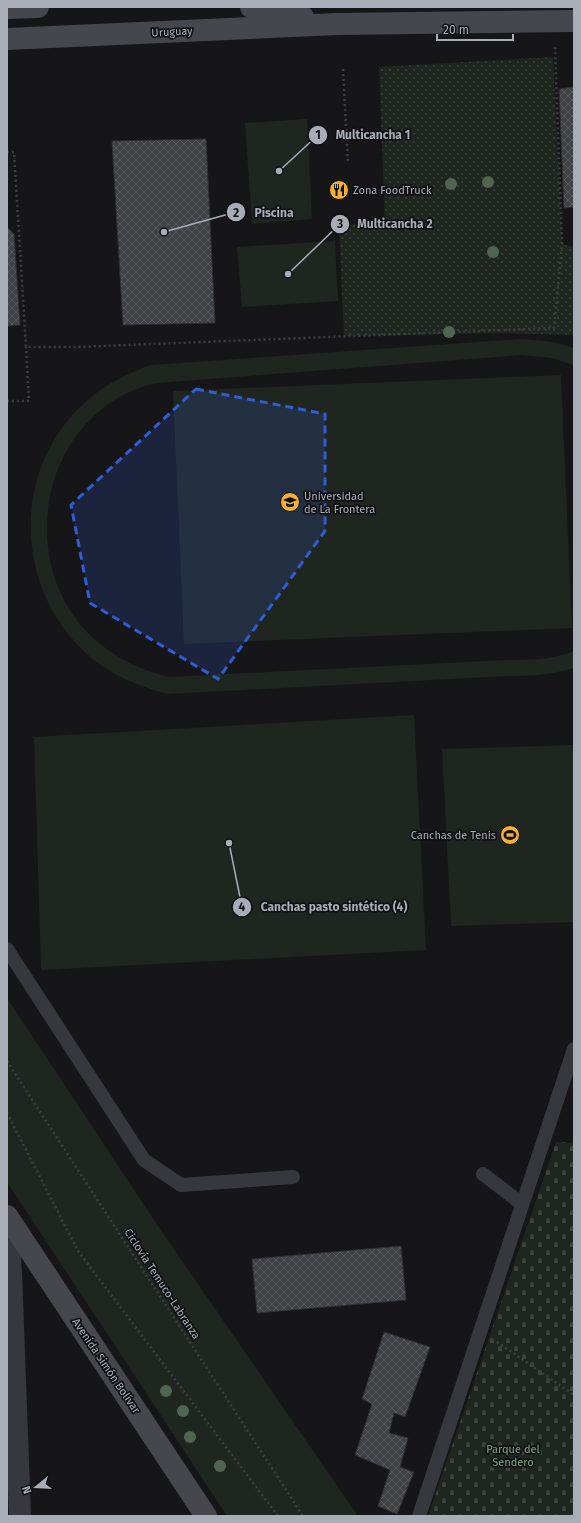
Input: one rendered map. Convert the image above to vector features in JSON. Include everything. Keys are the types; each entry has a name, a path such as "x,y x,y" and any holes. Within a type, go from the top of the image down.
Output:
{"main road":[{"path":"7,8 38,7"},
{"name":"Uruguay","path":"251,7 338,24"},
{"name":"Uruguay","path":"7,39 338,24 564,21"},
{"name":"Avenida Simón Bolívar","path":"7,1216 206,1516"}],"street":[{"path":"7,1216 11,1272 12,1423 20,1516"}],"lane":[{"path":"7,949 144,1160 181,1185 293,1177"},
{"path":"419,1516 574,1049"},
{"path":"483,1174 522,1204"}],"path":[{"path":"26,347 77,347 554,328 562,244 564,21"},
{"path":"343,69 348,163"},
{"path":"7,152 14,152 29,401 7,401"},
{"name":"Ciclovía Temuco-Labranza","path":"7,1061 303,1516"},
{"path":"7,1113 78,1251 278,1516"},
{"path":"480,1330 574,1395"}],"highlighted area":[{"path":"196,389 325,414 325,531 218,679 90,603 71,505"}],"green space":[{"path":"553,57 562,244 574,247 574,335 496,333 344,336 339,225 385,222 379,67"},
{"path":"307,119 312,219 252,224 245,123"},
{"path":"335,241 338,301 242,307 237,247"},
{"path":"522,339 554,342 574,348 574,365 552,358 522,355 157,383 132,391 121,396 100,410 82,428 60,464 51,490 47,518 48,546 53,573 64,599 79,623 99,643 115,655 150,672 169,677 506,660 532,660 549,658 574,651 574,668 549,674 167,694 125,679 105,668 87,654 62,626 45,595 34,561 31,525 35,490 46,456 64,425 90,398 111,383 151,365"},
{"path":"561,375 572,628 184,644 173,391"},
{"path":"414,715 426,950 41,970 34,737"},
{"name":"Canchas de Tenis","path":"574,745 574,922 451,926 442,749"},
{"path":"7,998 158,1226 358,1516 227,1516 7,1182"},
{"name":"Parque del Sendero","path":"556,1142 574,1143 574,1516 428,1516"}],"building":[{"path":"574,87 574,207 564,208 559,89"},
{"path":"206,139 215,323 123,325 112,141"},
{"path":"7,227 14,234 20,325 7,326"},
{"path":"401,1246 406,1300 257,1313 252,1259"},
{"path":"384,1332 430,1347 405,1417 394,1413 389,1433 408,1438 400,1467 414,1472 397,1514 378,1506 390,1470 355,1455 372,1404 362,1399"}],"place":[{"name":"Multicancha 1","path":"279,171"},
{"name":"Zona FoodTruck","path":"339,190"},
{"name":"Piscina","path":"164,232"},
{"name":"Multicancha 2","path":"288,274"},
{"name":"Universidad de La Frontera","path":"290,502"},
{"name":"Canchas de Tenis","path":"510,835"},
{"name":"Canchas pasto sintético (4)","path":"229,843"}]}
